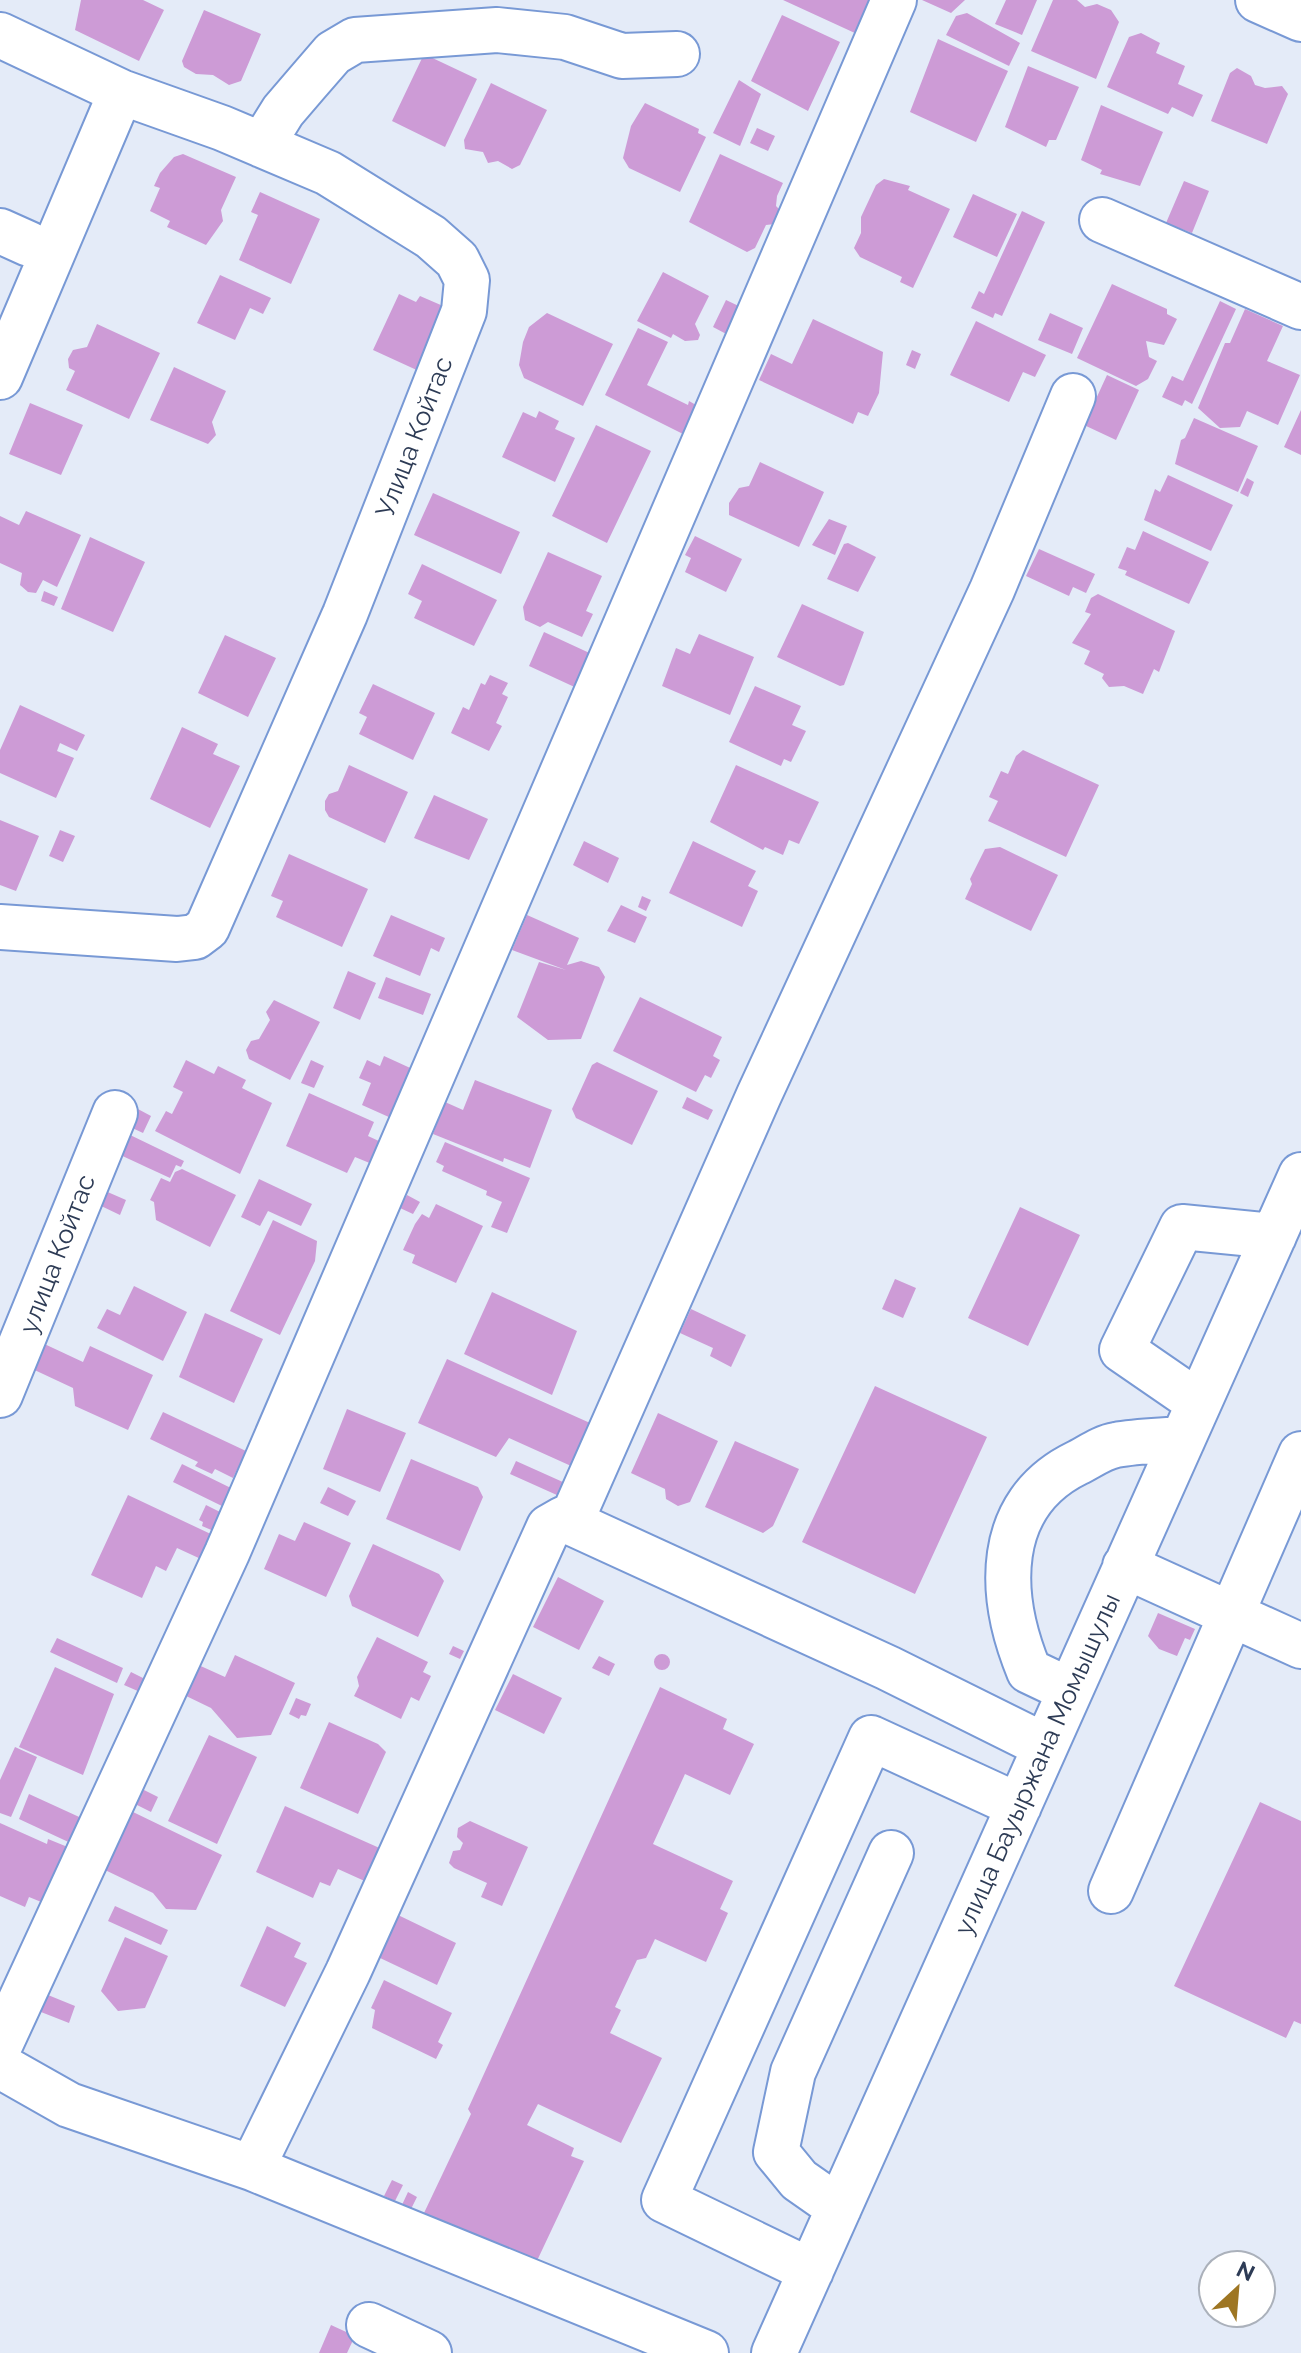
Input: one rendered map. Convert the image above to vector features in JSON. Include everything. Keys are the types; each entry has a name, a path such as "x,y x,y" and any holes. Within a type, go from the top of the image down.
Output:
{"street":[{"path":"0,2045 227,1553 894,0"},
{"path":"1258,0 1301,19"},
{"path":"262,145 283,111 324,63 355,40 497,30 565,37 622,56 677,54"},
{"path":"0,35 121,92 0,377"},
{"name":"Улица Койтас","path":"0,927 177,939 195,937 207,928 345,614 464,311 467,280 457,260 431,237 328,173 121,92"},
{"path":"1102,220 1301,307"},
{"path":"571,1521 759,1095 992,590 1073,396"},
{"name":"улица Койтас","path":"0,1395 115,1113"},
{"name":"улица Бауыржана Момышулы","path":"774,2353 1301,1175"},
{"path":"1069,1690 1029,1671 1011,1625 1009,1569 1015,1527 1029,1497 1067,1468 1113,1445 1191,1421 1122,1350 1182,1227 1274,1236"},
{"path":"1111,1891 1301,1454"},
{"path":"252,2168 348,1972 549,1527 563,1519 901,1674 1045,1746"},
{"path":"1125,1566 1301,1646"},
{"path":"811,2271 664,2200 740,2027 871,1738 1019,1806"},
{"path":"839,2208 799,2180 776,2152 793,2072 891,1853"},
{"path":"0,2066 69,2105 252,2168 706,2353"},
{"path":"369,2325 429,2353"}],"building":[{"path":"81,0 143,0 164,10 139,61 75,30"},
{"path":"783,0 873,0 857,34"},
{"path":"922,0 965,0 951,13"},
{"path":"1006,0 1037,0 1022,35 995,24"},
{"path":"1053,0 1077,0 1085,7 1097,4 1111,10 1119,22 1096,79 1031,51"},
{"path":"204,10 261,34 241,81 229,85 213,75 196,74 184,67 182,61"},
{"path":"967,13 1020,43 1009,66 946,35 956,16"},
{"path":"782,15 840,42 808,111 751,81"},
{"path":"1141,33 1160,43 1156,53 1185,66 1178,84 1203,95 1193,117 1172,107 1168,114 1107,87 1129,37"},
{"path":"938,39 1008,71 976,142 910,112"},
{"path":"424,54 477,79 445,147 392,121"},
{"path":"1028,66 1079,87 1056,140 1049,140 1046,147 1005,127"},
{"path":"1237,68 1251,76 1255,85 1265,88 1282,86 1288,94 1267,144 1211,121 1230,73"},
{"path":"739,80 761,94 740,146 713,133"},
{"path":"491,83 547,110 520,165 512,169 498,161 488,163 483,152 465,149 464,140"},
{"path":"645,103 699,129 698,133 706,137 680,192 629,168 623,158 631,126"},
{"path":"1101,105 1163,132 1140,186 1100,174 1102,170 1081,160"},
{"path":"757,128 775,136 768,151 750,143"},
{"path":"183,154 236,177 221,210 223,221 206,245 167,227 170,221 150,211 160,188 154,186 160,173 174,157"},
{"path":"720,154 783,183 776,206 781,211 775,224 766,225 755,248 747,252 689,222"},
{"path":"884,179 910,186 908,190 950,209 913,288 900,282 902,277 860,257 854,248 861,233 861,217 876,185"},
{"path":"1184,181 1209,191 1192,233 1166,223"},
{"path":"260,192 320,219 291,284 239,260 258,215 251,212"},
{"path":"973,194 1017,214 997,257 953,237"},
{"path":"1022,211 1045,222 1002,316 995,313 993,318 971,308 979,291 984,294"},
{"path":"663,272 709,296 695,324 700,335 698,340 685,341 673,334 671,338 637,321"},
{"path":"220,275 271,298 263,314 250,308 235,340 197,323"},
{"path":"1112,284 1167,309 1167,314 1177,319 1164,345 1146,341 1149,357 1157,361 1148,379 1136,386 1077,358"},
{"path":"399,294 416,302 420,296 450,309 421,372 373,350"},
{"path":"726,300 745,309 732,337 713,327"},
{"path":"1220,301 1236,309 1192,404 1185,400 1182,406 1162,397 1172,376 1183,381"},
{"path":"1245,309 1283,326 1267,361 1300,375 1278,425 1247,411 1240,427 1220,428 1198,408 1225,343 1230,343"},
{"path":"547,313 613,344 583,406 524,378 519,365 523,342 529,327"},
{"path":"1050,313 1083,328 1072,354 1038,340"},
{"path":"813,319 883,352 879,393 868,416 858,412 853,424 759,380 771,354 792,364"},
{"path":"976,321 1046,355 1035,377 1023,372 1009,402 950,375"},
{"path":"97,324 160,353 129,419 66,390 75,371 69,368 68,359 73,350 87,347"},
{"path":"638,328 668,342 647,385 688,405 689,401 696,405 691,416 698,419 689,437 605,395"},
{"path":"912,350 921,354 915,369 906,365"},
{"path":"174,367 226,391 212,422 216,435 208,444 150,420"},
{"path":"1107,375 1139,390 1116,440 1084,425"},
{"path":"30,403 83,425 61,475 9,454"},
{"path":"1301,410 1301,455 1284,447"},
{"path":"539,411 559,421 555,429 575,438 555,482 502,457 523,412 536,418"},
{"path":"1194,418 1258,446 1238,492 1175,464 1181,440 1185,438"},
{"path":"596,425 651,451 607,543 552,516"},
{"path":"760,462 824,492 799,547 729,515 729,503 739,488 749,486"},
{"path":"1168,475 1233,505 1211,551 1144,520 1155,489 1160,492"},
{"path":"1247,478 1254,482 1248,497 1240,493"},
{"path":"433,493 520,532 501,574 414,535"},
{"path":"26,511 81,535 57,587 43,580 36,593 28,592 20,585 22,573 0,563 0,516 19,525"},
{"path":"829,519 847,526 835,555 812,545"},
{"path":"1143,531 1209,562 1189,604 1125,575 1127,571 1118,568 1127,547 1135,550"},
{"path":"695,536 742,559 726,592 685,572 691,558 685,555"},
{"path":"90,537 145,562 113,632 61,609"},
{"path":"848,543 876,557 858,592 827,579 844,544"},
{"path":"1039,549 1095,574 1086,593 1073,587 1069,596 1026,576"},
{"path":"548,552 602,576 586,611 593,614 582,637 548,622 540,627 525,620 523,607"},
{"path":"422,564 497,600 474,646 414,618 422,601 408,594"},
{"path":"44,591 58,597 54,606 41,601"},
{"path":"1098,594 1175,631 1159,672 1154,669 1143,694 1124,686 1109,687 1102,678 1104,674 1084,664 1090,651 1072,643 1091,614 1085,612 1091,598"},
{"path":"802,604 864,632 844,685 840,686 777,657"},
{"path":"544,632 596,656 581,690 529,666"},
{"path":"699,634 754,657 730,715 662,686 676,648 690,654"},
{"path":"225,635 276,658 248,717 198,693"},
{"path":"490,675 508,683 502,694 508,697 496,723 502,726 489,751 451,733 463,707 469,710 481,683 485,685"},
{"path":"373,684 435,713 413,760 359,734 367,717 359,713"},
{"path":"755,686 801,706 792,725 806,731 791,762 784,759 781,766 729,742"},
{"path":"20,705 85,735 77,751 60,743 57,751 74,758 56,798 0,773 0,750"},
{"path":"182,727 218,744 213,754 240,766 210,828 150,799"},
{"path":"1023,750 1099,785 1066,857 988,821 998,801 989,797 1001,771 1008,774 1016,756"},
{"path":"349,765 408,792 385,843 329,817 325,810 325,801 329,794 338,791"},
{"path":"736,765 819,802 799,844 789,840 783,855 765,847 763,850 710,822"},
{"path":"434,795 488,819 469,860 414,838"},
{"path":"0,820 39,836 16,891 0,885"},
{"path":"60,830 75,836 63,862 49,856"},
{"path":"584,841 619,858 608,883 573,865"},
{"path":"693,841 756,871 748,886 758,891 742,927 669,893"},
{"path":"1000,847 1058,875 1031,931 965,899 972,884 970,879 985,849"},
{"path":"289,854 368,889 342,947 276,917 283,901 271,896"},
{"path":"642,896 651,900 646,911 638,907"},
{"path":"621,905 647,917 635,943 607,931"},
{"path":"391,915 445,938 439,952 431,948 420,976 373,956"},
{"path":"527,915 579,938 567,965 581,961 599,967 605,977 581,1039 548,1040 517,1017 539,962 566,970 512,950"},
{"path":"348,971 376,983 360,1020 333,1008"},
{"path":"386,977 431,994 423,1015 378,998"},
{"path":"640,997 722,1037 713,1056 720,1060 711,1078 705,1075 696,1092 613,1051"},
{"path":"274,1000 320,1022 290,1080 249,1059 246,1050 251,1041 259,1039 270,1020 266,1012"},
{"path":"384,1056 419,1072 391,1118 362,1105 371,1083 359,1078 367,1060 380,1066"},
{"path":"186,1060 214,1074 218,1066 246,1080 242,1088 272,1103 240,1174 155,1131 166,1111 172,1114 183,1092 173,1087"},
{"path":"311,1060 324,1066 314,1088 301,1083"},
{"path":"597,1062 658,1091 632,1145 576,1118 572,1109 592,1065"},
{"path":"475,1080 552,1110 530,1168 504,1158 503,1162 433,1134 445,1102 463,1110"},
{"path":"309,1093 374,1122 368,1136 381,1142 372,1164 355,1157 347,1173 286,1146"},
{"path":"687,1097 713,1110 708,1120 682,1108"},
{"path":"136,1108 151,1116 143,1133 128,1126"},
{"path":"126,1133 184,1161 181,1167 176,1165 170,1178 116,1153"},
{"path":"445,1142 530,1178 507,1233 491,1227 502,1202 486,1195 487,1191 442,1171 444,1166 436,1162"},
{"path":"182,1169 236,1195 210,1247 156,1220 154,1202 150,1200 161,1178 170,1182 175,1172"},
{"path":"259,1179 312,1204 301,1226 268,1211 260,1226 241,1217"},
{"path":"103,1190 126,1200 120,1215 97,1204"},
{"path":"407,1195 420,1202 413,1214 400,1208"},
{"path":"436,1204 483,1226 456,1283 412,1263 415,1255 403,1250 422,1214 429,1218"},
{"path":"1020,1207 1080,1235 1028,1346 968,1318"},
{"path":"273,1220 317,1241 315,1261 280,1335 230,1311"},
{"path":"895,1279 916,1288 903,1318 882,1309"},
{"path":"134,1286 187,1312 163,1361 97,1328 107,1309 120,1315"},
{"path":"492,1292 577,1331 552,1395 464,1354"},
{"path":"691,1309 746,1335 731,1367 710,1356 713,1348 680,1333"},
{"path":"205,1313 263,1339 234,1403 179,1377"},
{"path":"38,1341 83,1362 90,1346 153,1375 128,1430 75,1406 73,1388 26,1366"},
{"path":"447,1359 599,1427 580,1470 509,1438 496,1457 418,1423"},
{"path":"875,1386 987,1437 915,1594 802,1542"},
{"path":"347,1409 406,1433 380,1492 323,1469"},
{"path":"163,1412 246,1451 233,1478 215,1469 212,1474 195,1466 198,1462 150,1439"},
{"path":"658,1413 718,1441 690,1502 678,1506 666,1499 665,1489 631,1473"},
{"path":"735,1441 799,1469 773,1526 763,1533 705,1507"},
{"path":"411,1459 478,1487 483,1497 460,1551 386,1519"},
{"path":"516,1461 574,1487 568,1500 510,1474"},
{"path":"182,1464 235,1490 226,1508 173,1482"},
{"path":"328,1487 356,1501 348,1516 320,1503"},
{"path":"128,1495 215,1536 203,1560 177,1548 166,1571 156,1566 142,1598 91,1575"},
{"path":"206,1505 224,1514 216,1532 202,1526 203,1522 199,1520"},
{"path":"304,1522 351,1543 326,1597 264,1569 279,1534 295,1541"},
{"path":"373,1544 439,1574 444,1581 418,1637 352,1606 349,1596"},
{"path":"558,1577 604,1601 579,1650 533,1627"},
{"path":"1158,1613 1195,1629 1190,1640 1185,1638 1177,1656 1159,1649 1148,1636"},
{"path":"377,1637 428,1662 423,1672 431,1676 419,1701 411,1697 401,1719 354,1696 359,1686 357,1677"},
{"path":"57,1638 123,1668 117,1683 50,1652"},
{"path":"453,1646 464,1651 460,1659 449,1654"},
{"path":"662,1654 668,1656 668,1668 662,1670 656,1668 654,1662 656,1656"},
{"path":"235,1655 295,1683 271,1735 237,1738 211,1708 180,1693 194,1663 225,1677"},
{"path":"599,1656 615,1664 609,1676 592,1668"},
{"path":"55,1667 114,1694 83,1775 19,1747"},
{"path":"131,1672 145,1679 140,1692 124,1685"},
{"path":"513,1674 562,1698 544,1734 495,1710"},
{"path":"660,1687 727,1719 723,1729 754,1744 730,1795 685,1774 653,1844 733,1881 720,1909 728,1913 706,1962 655,1939 646,1958 637,1960 615,2007 621,2010 610,2033 662,2058 621,2143 538,2104 527,2125 574,2148 571,2156 584,2161 535,2265 424,2213 471,2114 468,2109"},
{"path":"296,1698 311,1704 306,1716 301,1715 299,1719 289,1714"},
{"path":"329,1722 378,1744 386,1752 358,1814 300,1788"},
{"path":"209,1735 257,1757 217,1844 168,1821"},
{"path":"15,1747 37,1757 11,1817 0,1813 0,1780"},
{"path":"140,1788 158,1797 151,1812 133,1803"},
{"path":"29,1794 88,1821 77,1846 19,1819"},
{"path":"1260,1802 1301,1821 1301,2024 1294,2021 1286,2038 1174,1986"},
{"path":"285,1806 384,1850 369,1883 338,1869 330,1886 320,1882 313,1898 256,1872"},
{"path":"133,1812 222,1855 196,1910 166,1909 153,1893 105,1870"},
{"path":"470,1821 528,1847 502,1906 481,1897 487,1883 449,1863 453,1851 460,1850 463,1843 457,1837 458,1828"},
{"path":"0,1823 47,1844 48,1839 75,1850 51,1906 29,1897 25,1907 0,1896"},
{"path":"115,1906 168,1930 161,1945 108,1921"},
{"path":"398,1915 456,1943 437,1985 378,1957"},
{"path":"267,1926 301,1943 294,1957 307,1963 285,2007 240,1986"},
{"path":"125,1937 168,1956 145,2008 118,2011 101,1991"},
{"path":"384,1980 452,2013 438,2042 443,2045 436,2059 372,2028 375,2010 371,2008"},
{"path":"48,1995 75,2006 69,2023 41,2012"},
{"path":"392,2180 403,2185 395,2201 384,2196"},
{"path":"408,2192 417,2197 410,2211 401,2207"},
{"path":"331,2325 355,2336 347,2353 319,2353"}]}
